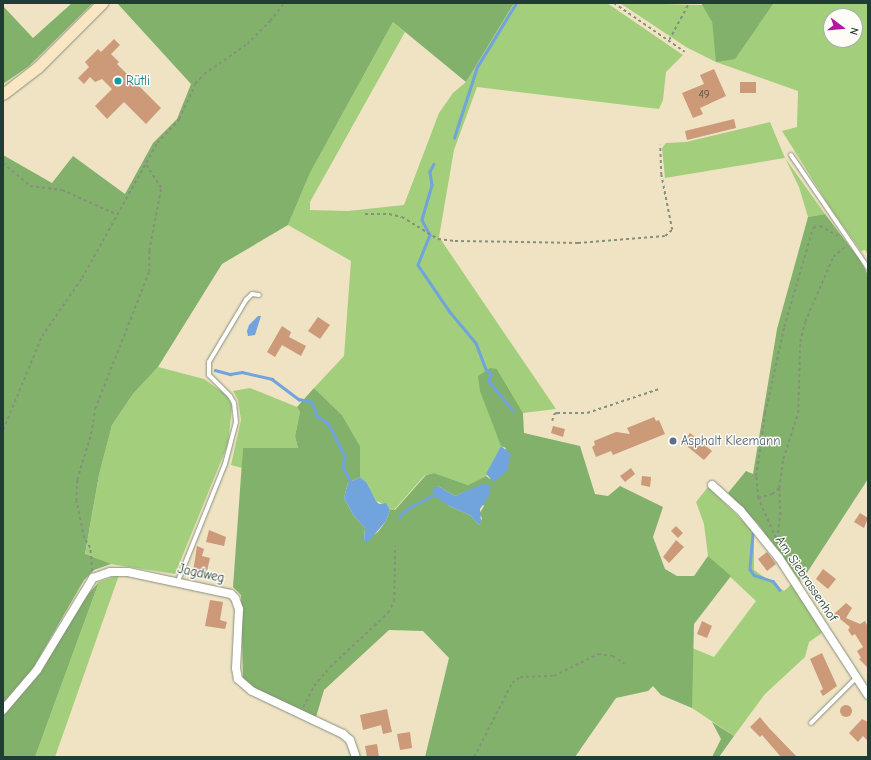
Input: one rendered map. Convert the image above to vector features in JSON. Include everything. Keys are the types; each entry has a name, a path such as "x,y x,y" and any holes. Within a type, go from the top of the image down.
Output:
{"main road":[{"path":"3,94 38,67 102,3"}],"street":[{"name":"Am Siebrassenhof","path":"712,485 740,510 779,558 868,695"},
{"name":"Jagdweg","path":"93,578 104,573 122,571 225,591 235,598 239,609 236,668 238,679 252,691 343,734 350,740 356,757"},
{"path":"3,710 37,670 93,578"}],"lane":[{"path":"791,155 868,268"},
{"path":"178,581 225,464 236,422 234,403 230,396 209,376 209,362 246,300 252,294 259,295"},
{"path":"811,723 856,678"}],"path":[{"path":"3,430 42,336 82,278 116,214 157,143 179,119 195,84 204,74 247,44 270,21 284,3"},
{"path":"614,3 685,52"},
{"path":"669,41 689,3"},
{"path":"365,214 389,214 402,217 438,239 455,241 578,242 669,235 672,230 661,175 660,145"},
{"path":"3,163 30,186 62,190 116,214"},
{"path":"93,578 90,548 84,538 76,501 77,480 91,434 95,409 149,272 149,251 161,188 145,163"},
{"path":"820,226 851,242 834,257 805,322 800,342 797,420 786,447 779,488 780,515 777,538 758,498 756,476 765,413 784,327 813,228 820,226"},
{"path":"552,421 554,414 588,413 658,389"},
{"path":"758,498 772,494 779,488"},
{"path":"300,714 314,686 330,667 388,613 394,601 395,546"},
{"path":"474,757 512,683 520,678 554,676 598,654 613,656 625,664"}],"green space":[{"path":"72,3 93,3 29,66 3,84 3,6 33,38"},
{"path":"117,3 514,3 466,82 393,22 310,173 288,225 222,264 158,367 133,394 112,425 99,475 85,554 111,564 94,570 84,580 32,670 3,703 3,155 52,183 73,156 125,194 153,143 177,119 191,84"},
{"path":"514,3 607,3 683,55 666,72 663,100 659,109 477,87 454,150 439,237 556,409 523,413 497,369 501,446 486,476 468,485 434,473 425,475 394,510 390,510 387,505 376,501 367,483 360,477 360,446 342,415 314,388 344,356 351,261 288,225 310,173 393,22 405,32 310,202 310,210 348,211 404,205 439,113 453,93 466,82"},
{"path":"620,3 704,5 712,22 717,62 760,23 774,3 868,3 868,255 865,250 861,251 831,209 782,131 797,127 798,91 716,62 686,47"},
{"path":"701,3 774,3 735,59 716,62 712,22"},
{"path":"770,122 785,158 665,178 662,148 666,143 686,142"},
{"path":"785,158 825,214 808,217 799,187"},
{"path":"825,214 860,260 868,275 868,479 801,582 758,524 728,493 746,471 753,474 777,329 808,217"},
{"path":"158,367 204,379 228,396 232,407 228,444 175,574 104,563 85,555 99,475 112,425 133,394"},
{"path":"490,368 497,369 523,413 524,433 580,446 595,494 608,496 620,486 663,507 653,537 665,569 677,576 694,576 708,556 731,576 694,624 692,708 661,695 653,686 648,691 616,698 575,757 425,757 449,658 423,631 389,630 324,690 316,717 251,688 243,680 241,595 233,587 243,448 298,448 295,436 300,412 297,407 314,388 342,415 360,446 360,477 348,483 344,498 354,516 365,528 364,541 378,532 386,521 390,510 395,510 426,475 434,473 468,485 486,476 490,479 506,448 501,446 480,391 478,376","holes":["438,486 455,496 470,490 484,506 479,514 482,518 479,525 470,515 449,506 439,497"]},
{"path":"250,388 297,407 300,412 295,436 298,448 243,448 242,468 231,465 241,420 238,400 233,391"},
{"path":"708,487 754,532 754,570 784,591 793,583 822,633 809,642 805,657 765,694 734,736 692,708 692,648 714,657 756,601 708,556 704,524 696,502"},
{"path":"119,575 55,757 35,757 99,582"},
{"path":"99,582 35,757 3,757 3,716 41,672 83,600"},
{"path":"712,722 734,736 719,757 712,757 721,739"}],"water":[{"path":"258,316 261,316 255,335 248,336 247,331 249,325"},
{"path":"501,446 511,454 507,471 494,482 486,474"},
{"path":"360,477 367,483 376,501 379,504 386,503 390,510 386,521 368,542 364,541 365,528 354,516 344,498 348,483"},
{"path":"485,483 491,487 488,498 480,509 481,522 479,525 470,515 449,506 435,496 432,490 438,486 455,496"}],"building":[{"name":"Rütli","path":"114,39 120,45 111,54 119,62 117,64 161,108 146,124 124,102 107,119 95,106 112,89 102,79 95,82 90,77 84,84 78,78 89,67 85,62 98,49 101,52"},
{"path":"714,69 726,96 700,108 703,114 693,118 682,93 704,84 700,75"},
{"path":"740,82 756,82 756,93 740,93"},
{"path":"734,119 736,128 687,140 685,131"},
{"path":"318,317 330,325 320,339 308,331"},
{"path":"282,326 291,332 289,337 306,346 301,356 282,345 275,357 267,352"},
{"path":"654,417 656,421 659,420 665,434 613,455 611,451 596,457 592,447 595,445 594,441 616,432 630,434 627,428"},
{"path":"553,426 565,429 563,437 551,433"},
{"path":"690,433 712,451 704,460 683,443"},
{"path":"631,468 635,474 625,482 620,476"},
{"path":"642,476 651,477 650,487 641,485"},
{"path":"860,513 868,518 864,528 854,522"},
{"path":"676,526 683,533 678,538 671,531"},
{"path":"209,530 226,537 224,546 206,542"},
{"path":"676,540 684,547 669,563 663,557"},
{"path":"197,546 204,549 202,556 210,558 206,575 193,572"},
{"path":"767,552 776,564 767,571 758,559"},
{"path":"823,569 836,579 828,589 816,579"},
{"path":"210,600 223,602 220,620 227,622 225,629 205,626"},
{"path":"846,603 852,608 846,618 860,624 865,621 868,627 868,668 859,659 861,658 857,651 863,647 855,634 852,636 848,630 850,627 834,614"},
{"path":"702,621 712,626 707,638 697,634"},
{"path":"822,653 837,686 823,696 820,691 823,689 810,659"},
{"path":"844,705 848,705 852,711 848,717 844,717 840,713 840,709"},
{"path":"387,709 392,732 383,734 381,725 363,730 360,715"},
{"path":"760,717 797,757 781,757 762,735 760,737 750,727"},
{"path":"862,719 868,722 868,741 863,736 858,742 849,733"},
{"path":"410,732 412,748 400,750 397,734"},
{"path":"377,744 379,757 367,757 365,746"}],"waterway":[{"path":"454,138 477,67 516,3"},
{"path":"434,164 430,172 432,185 422,220 430,235 418,265 450,312 476,343 486,369 491,374 489,381 513,411"},
{"path":"215,370 230,374 242,372 272,379 299,399 312,402 317,416 328,423 345,456 343,467 353,485"},
{"path":"399,517 408,508 437,493"},
{"path":"753,534 750,569 754,575 773,581 780,590"}],"place":[{"name":"Rütli","path":"118,81"},
{"name":"Asphalt Kleemann","path":"673,441"}]}
